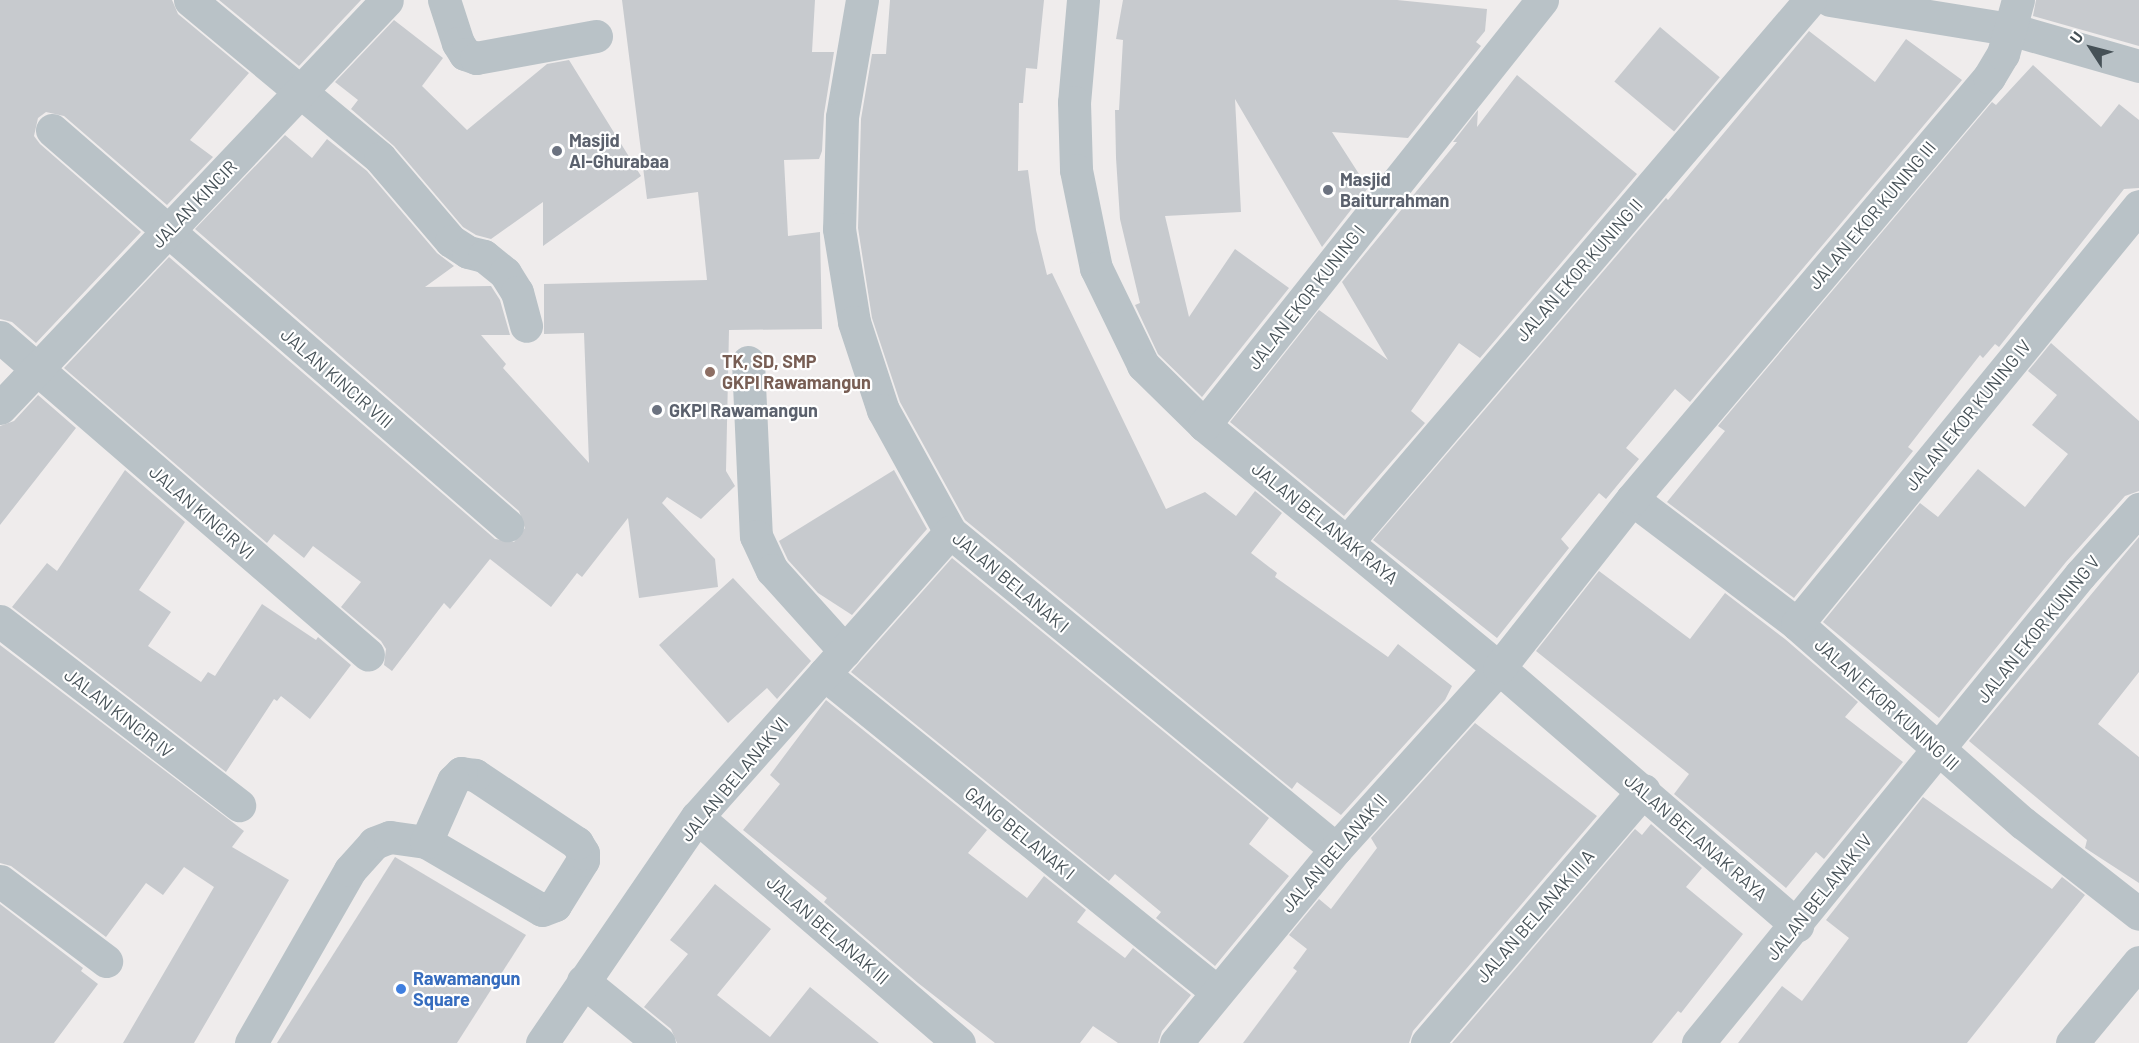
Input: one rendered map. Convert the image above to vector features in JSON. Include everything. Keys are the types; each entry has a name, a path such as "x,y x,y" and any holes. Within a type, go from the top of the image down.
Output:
{"street":[{"path":"190,0 300,94 380,158 451,241 468,252 484,256 506,273 517,292 526,326"},
{"name":"JALAN KINCIR","path":"0,408 387,0"},
{"path":"444,0 458,43 465,54 476,58 596,36"},
{"name":"JALAN BELANAK I","path":"862,0 842,117 839,229 852,311 883,410 950,532 1336,849"},
{"name":"JALAN BELANAK RAYA","path":"1083,0 1074,102 1076,170 1096,268 1143,365 1204,425 1348,541 1644,790 1797,925"},
{"name":"JALAN EKOR KUNING I","path":"1204,425 1542,0"},
{"name":"JALAN EKOR KUNING II","path":"1348,541 1810,0"},
{"path":"1830,0 2014,15 2139,66"},
{"name":"JALAN EKOR KUNING III","path":"1499,668 1632,499 1989,77 2003,54 2014,15"},
{"name":"JALAN KINCIR VIII","path":"52,130 507,525"},
{"name":"JALAN EKOR KUNING IV","path":"1797,624 2139,206"},
{"name":"JALAN KINCIR VI","path":"0,337 368,655"},
{"name":"GANG BELANAK I","path":"748,362 756,536 772,570 835,663 1216,991"},
{"name":"JALAN EKOR KUNING III","path":"1632,499 1797,624 1938,751 2139,914"},
{"name":"JALAN EKOR KUNING V","path":"1938,751 2139,509"},
{"name":"JALAN BELANAK VI","path":"542,1043 697,817 950,532"},
{"name":"JALAN KINCIR IV","path":"0,621 239,805"},
{"name":"JALAN BELANAK II","path":"1176,1043 1216,991 1336,849 1499,668"},
{"name":"JALAN BELANAK IV","path":"1698,1043 1938,751"},
{"path":"251,1043 304,946 359,856 374,843 390,837 426,842 542,909 555,905 584,853 577,843 475,775 461,772 453,781 426,842"},
{"name":"JALAN BELANAK III A","path":"1427,1043 1644,790"},
{"name":"JALAN BELANAK III","path":"697,817 959,1043"},
{"path":"0,881 106,961"},
{"path":"2072,1043 2139,962"},
{"path":"583,981 659,1043"}],"building":[{"path":"0,0 172,0 178,14 249,73 190,140 213,157 167,205 64,116 46,112 38,118 34,136 40,144 141,232 36,343 12,322 0,319"},
{"path":"219,0 361,0 299,66"},
{"path":"622,0 815,0 812,52 834,52 824,114 822,151 819,159 784,160 788,236 820,232 822,329 729,330 726,471 735,486 701,519 667,497 662,503 715,559 718,587 639,598 628,518 582,577 577,573 551,607 490,559 450,609 444,603 392,671 384,665 386,649 381,641 341,607 361,582 313,546 304,558 274,534 267,543 64,368 169,257 495,539 514,542 525,528 519,511 195,229 285,135 312,158 327,139 367,171 437,253 454,266 425,287 491,286 500,300 510,335 481,335 506,364 503,368 589,463 584,333 544,334 544,284 707,280 698,192 647,199"},
{"path":"890,0 1044,0 1037,69 1026,68 1023,103 1019,103 1018,171 1028,170 1036,230 1047,275 1052,273 1166,509 1205,492 1236,516 1255,491 1282,513 1251,553 1277,573 1275,577 1388,657 1398,644 1452,686 1445,700 1341,815 1297,782 1292,789 965,520 900,402 872,318 858,228 861,119 872,54 886,54"},
{"path":"1123,0 1397,0 1487,9 1485,31 1476,42 1481,46 1408,138 1332,132 1368,188 1322,247 1235,99 1241,212 1165,216 1189,317 1235,249 1289,288 1202,397 1158,354 1135,305 1140,303 1120,219 1116,158 1115,110 1119,110 1123,40 1116,39"},
{"path":"2036,0 2139,0 2139,46 2033,16"},
{"path":"394,20 443,58 422,86 467,130 547,64 569,60 641,176 543,246 543,202 491,239 476,235 463,227 394,146 351,109 358,100 335,82"},
{"path":"1660,27 1720,77 1674,132 1614,81"},
{"path":"1809,31 1875,82 1906,39 1962,80 1690,402 1675,389 1626,448 1639,459 1606,499 1599,493 1561,539 1569,548 1497,638 1373,540 1666,198 1668,200"},
{"path":"2033,65 2101,127 2119,104 2139,120 2139,188 2124,189 1999,347 1995,344 1983,358 1980,355 1908,447 1913,451 1794,598 1667,502 1725,431 1718,426 1992,102 1996,105"},
{"path":"1517,75 1637,174 1480,358 1459,343 1411,411 1425,423 1344,516 1230,422 1319,310 1388,360 1342,282 1457,142 1453,142 1478,110 1477,127"},
{"path":"2051,343 2139,421 2139,491 2125,496 2066,562 1939,718 1823,622 1920,503 1938,517 1978,469 2025,507 2068,454 2032,425 2057,395 2028,371"},
{"path":"38,395 76,428 0,525 0,426 14,421"},
{"path":"125,470 185,522 139,590 171,612 148,646 201,682 208,672 215,676 262,604 316,640 318,637 351,665 310,719 281,696 277,701 274,699 226,772 12,607 47,563 57,571"},
{"path":"894,470 927,529 852,615 818,593 788,560 779,541"},
{"path":"2139,537 2139,672 2098,724 2139,757 2139,883 2085,848 2087,840 1969,741"},
{"path":"952,558 1269,818 1249,844 1289,876 1215,966 1156,918 1161,912 1115,874 1109,881 851,672"},
{"path":"1599,571 1690,639 1725,593 1785,639 1858,702 1845,717 1903,762 1824,859 1816,852 1786,888 1674,794 1689,774 1536,651"},
{"path":"733,578 811,661 777,699 767,688 728,723 659,645"},
{"path":"0,645 244,831 232,847 289,880 194,1043 123,1043 214,887 184,867 163,895 146,883 106,937 11,866 0,863"},
{"path":"826,700 987,830 968,853 1027,898 1044,876 1086,910 1077,922 1125,958 1133,948 1191,995 1162,1031 1158,1043 1118,1043 1093,1026 1080,1043 995,1043 918,983 824,902 827,898 743,830 780,784 770,775"},
{"path":"1475,723 1597,816 1413,1031 1409,1043 1243,1043 1297,971 1293,968 1307,949 1289,935 1319,899 1331,909 1377,848 1371,838"},
{"path":"1923,797 2052,889 2062,877 2085,895 1967,1043 1738,1043 1782,986 1802,1001 1849,938 1826,920"},
{"path":"1651,824 1702,868 1686,887 1743,934 1681,1013 1678,1011 1652,1043 1452,1043 1635,829 1642,835"},
{"name":"Rawamangun Square","path":"395,857 526,935 457,1043 277,1043"},
{"path":"715,884 771,929 717,995 770,1037 810,987 879,1043 677,1043 671,1029 644,1007 688,954 670,940"},
{"path":"0,904 83,968 81,971 98,984 54,1043 0,1043"}],"place":[{"name":"Masjid Al-Ghurabaa","path":"557,151"},
{"name":"Masjid Baiturrahman","path":"1328,190"},
{"name":"TK, SD, SMP GKPI Rawamangun","path":"710,372"},
{"name":"GKPI Rawamangun","path":"657,410"},
{"name":"Rawamangun Square","path":"401,989"}]}
